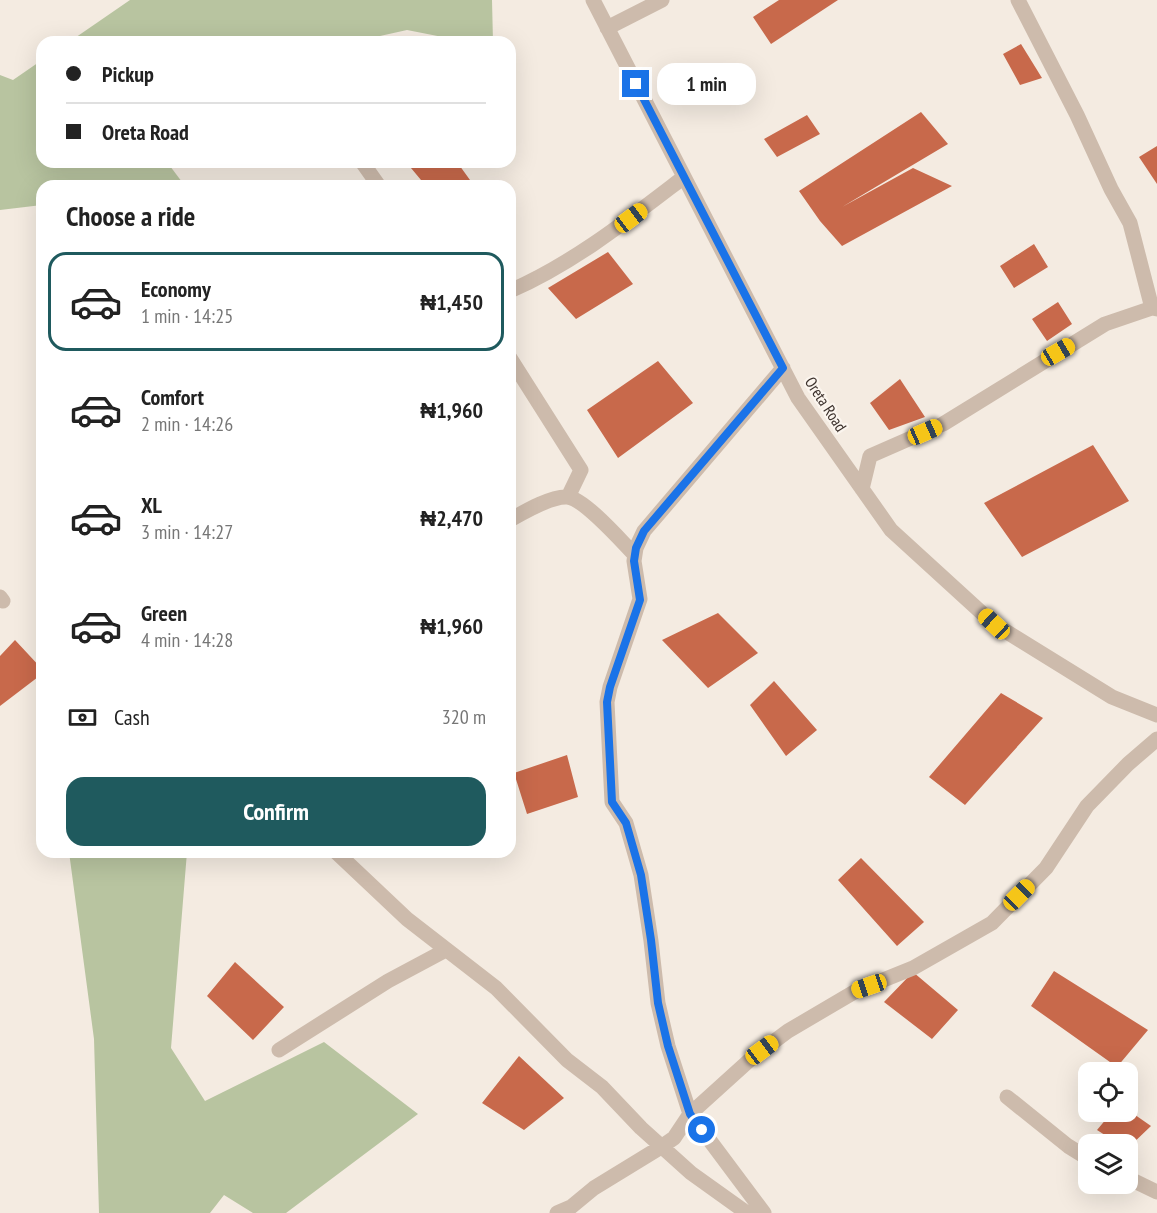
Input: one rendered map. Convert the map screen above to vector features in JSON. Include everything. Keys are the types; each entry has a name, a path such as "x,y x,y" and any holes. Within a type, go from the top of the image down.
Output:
{"street":[{"name":"Oreta Road","path":"593,0 798,398 891,531 994,624 1112,697 1157,715"},
{"path":"607,28 662,0"},
{"path":"862,489 870,456 943,423 1105,324 1154,308 1130,223 1018,0"},
{"path":"516,288 539,278 613,231 684,177"},
{"path":"516,367 581,470 568,497"},
{"path":"764,1213 690,1114 668,1046 658,1003 641,875 626,823 612,802 607,702 640,600 634,561 644,531 783,368"},
{"path":"516,517 545,502 568,497 585,506 635,555"},
{"path":"557,1213 572,1207 594,1188 674,1138 690,1114 753,1057 788,1031 856,991 914,968 992,923 1046,868 1087,806 1128,764 1157,739"},
{"path":"342,858 407,919 496,988 567,1060 617,1101 632,1119 690,1173 747,1213"},
{"path":"279,1050 388,981 446,950"},
{"path":"1007,1097 1078,1152"},
{"path":"1138,1183 1157,1192"}],"green space":[{"path":"130,0 492,0 493,36 438,36 407,30 380,36 78,36"},
{"path":"36,64 36,168 172,168 180,180 36,180 36,206 0,210 0,75 13,80"},
{"path":"70,858 187,858 171,1048 205,1101 324,1042 418,1114 286,1213 253,1213 224,1195 210,1213 99,1213 94,1039"}],"building":[{"path":"779,0 838,0 771,44 753,17"},
{"path":"1021,44 1042,78 1020,85 1003,54"},
{"path":"921,112 948,144 842,207 913,168 952,186 842,246 820,221 799,191"},
{"path":"807,115 820,134 777,157 764,139"},
{"path":"1157,146 1157,184 1139,157"},
{"path":"411,168 461,168 470,180 421,180"},
{"path":"1034,244 1048,267 1014,288 1000,266"},
{"path":"608,252 633,284 576,319 548,288"},
{"path":"1058,302 1072,324 1047,341 1032,319"},
{"path":"658,361 693,403 618,458 587,410"},
{"path":"900,379 925,417 889,430 870,403"},
{"path":"1093,445 1129,501 1022,557 984,503"},
{"path":"718,613 758,653 708,688 662,640"},
{"path":"15,640 36,663 36,679 0,706 0,656"},
{"path":"774,681 817,730 786,756 750,705"},
{"path":"1001,693 1043,718 965,805 929,777"},
{"path":"567,755 578,797 527,814 516,772"},
{"path":"861,858 924,922 897,946 838,880"},
{"path":"235,962 284,1007 253,1040 207,996"},
{"path":"1054,971 1148,1030 1121,1062 1110,1062 1031,1006"},
{"path":"913,972 958,1010 932,1039 884,1002"},
{"path":"519,1056 564,1098 524,1130 482,1103"},
{"path":"1138,1117 1151,1126 1138,1138 1138,1134 1103,1134 1097,1130 1104,1122 1138,1122"}],"route":[{"path":"636,84 783,368 644,531 636,548 634,561 640,600 607,702 612,802 626,823 641,875 658,1003 668,1046 690,1114 702,1130"}]}
